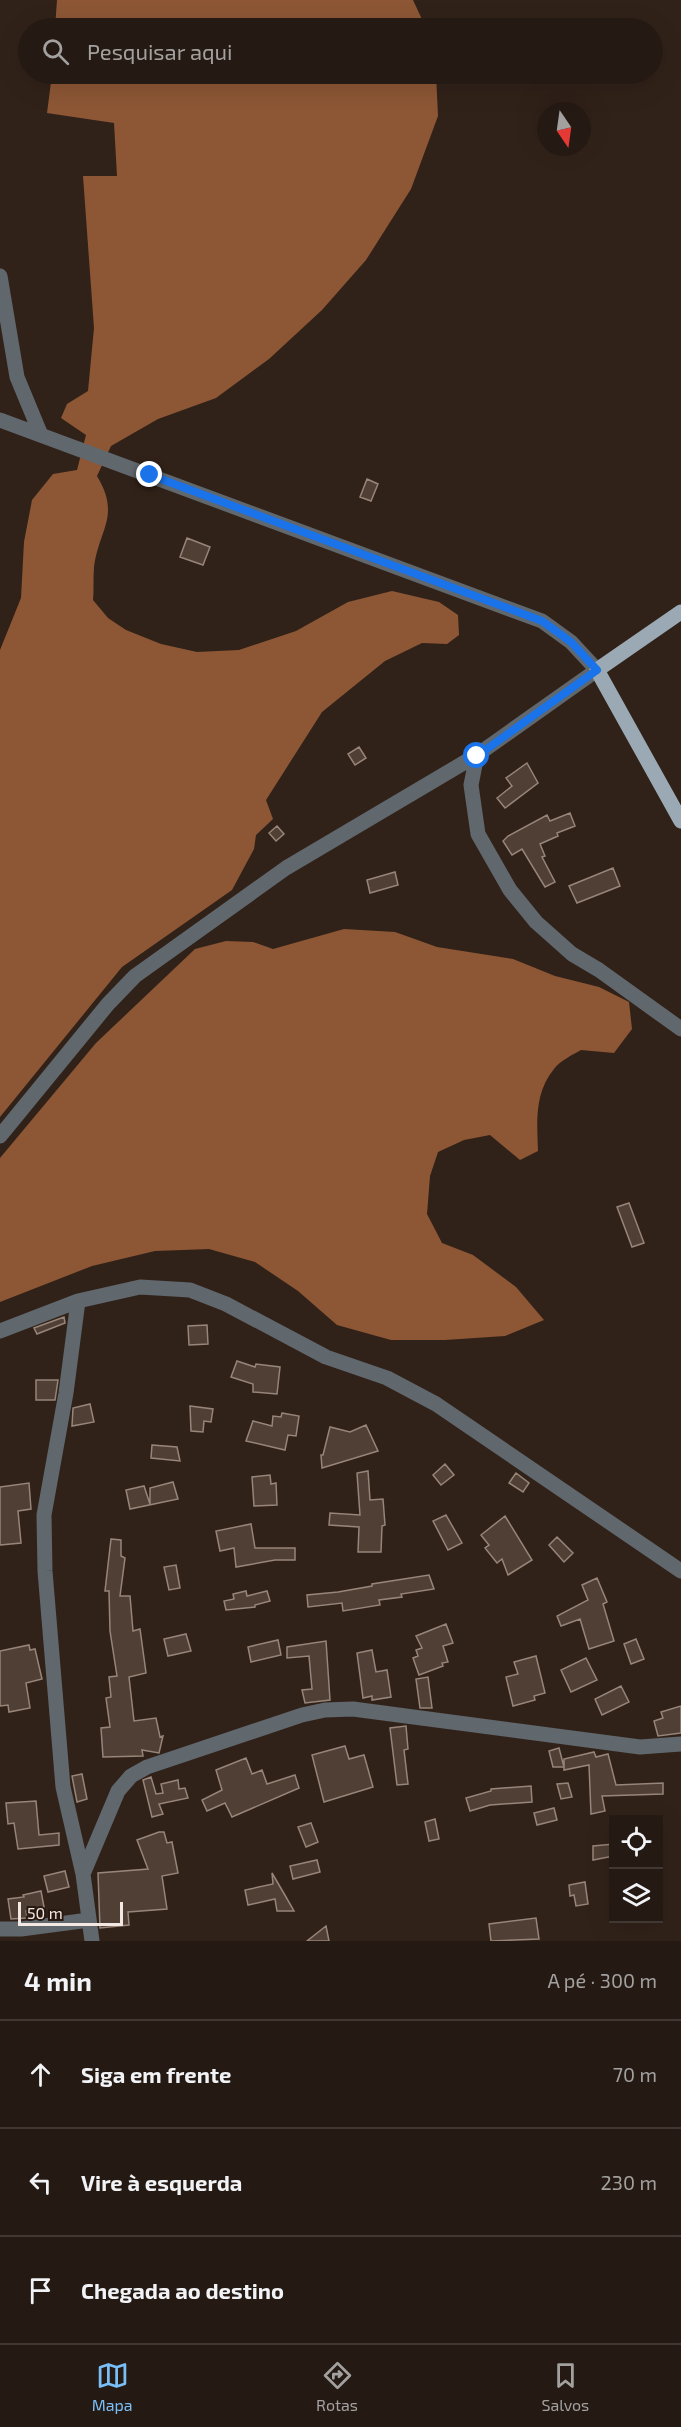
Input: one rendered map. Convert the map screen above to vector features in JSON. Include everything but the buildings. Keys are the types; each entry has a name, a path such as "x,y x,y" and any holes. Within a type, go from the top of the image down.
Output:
{"main road":[{"path":"681,612 597,670 681,821"}],"street":[{"path":"1,282 17,377 41,435"},
{"path":"0,420 542,621 571,642 597,670 477,756 286,868 135,976 108,1004 0,1136"},
{"path":"477,756 471,785 478,834 510,890 536,922 572,954 599,970 681,1029"},
{"path":"0,1331 78,1301 140,1287 190,1290 226,1304 326,1357 387,1378 436,1404 681,1571"},
{"path":"78,1301 66,1393 44,1515 50,1639 63,1787 82,1874 92,1941"},
{"path":"82,1874 118,1791 131,1776 178,1757 302,1715 325,1710 353,1709 640,1747 681,1744"},
{"path":"0,1929 21,1929 88,1920"}],"shaded area":[{"path":"57,0 413,0 421,18 56,18"},
{"path":"51,84 436,84 438,116 411,189 366,260 322,310 269,359 216,398 158,419 111,446 97,476 104,490 108,512 94,567 93,600 108,618 126,630 161,644 197,652 239,650 296,631 348,602 392,591 439,602 458,615 459,635 447,644 422,643 385,661 322,712 266,800 273,819 256,835 254,849 232,890 122,967 0,1117 0,650 21,598 24,542 32,500 53,474 77,470 86,435 61,418 67,404 88,391 94,328 83,176 117,176 114,123 47,113"},
{"path":"344,929 395,932 437,947 513,959 555,976 599,987 629,1002 632,1029 614,1053 581,1050 559,1063 548,1078 538,1108 538,1151 520,1160 490,1135 464,1140 438,1152 430,1176 427,1214 442,1243 473,1255 516,1287 544,1320 505,1336 445,1340 391,1340 337,1325 298,1291 255,1262 209,1249 155,1251 92,1266 0,1302 0,1158 96,1043 195,949 226,941 253,942 273,949"}],"route":[{"path":"150,475 542,621 571,642 597,670 477,756"}]}
